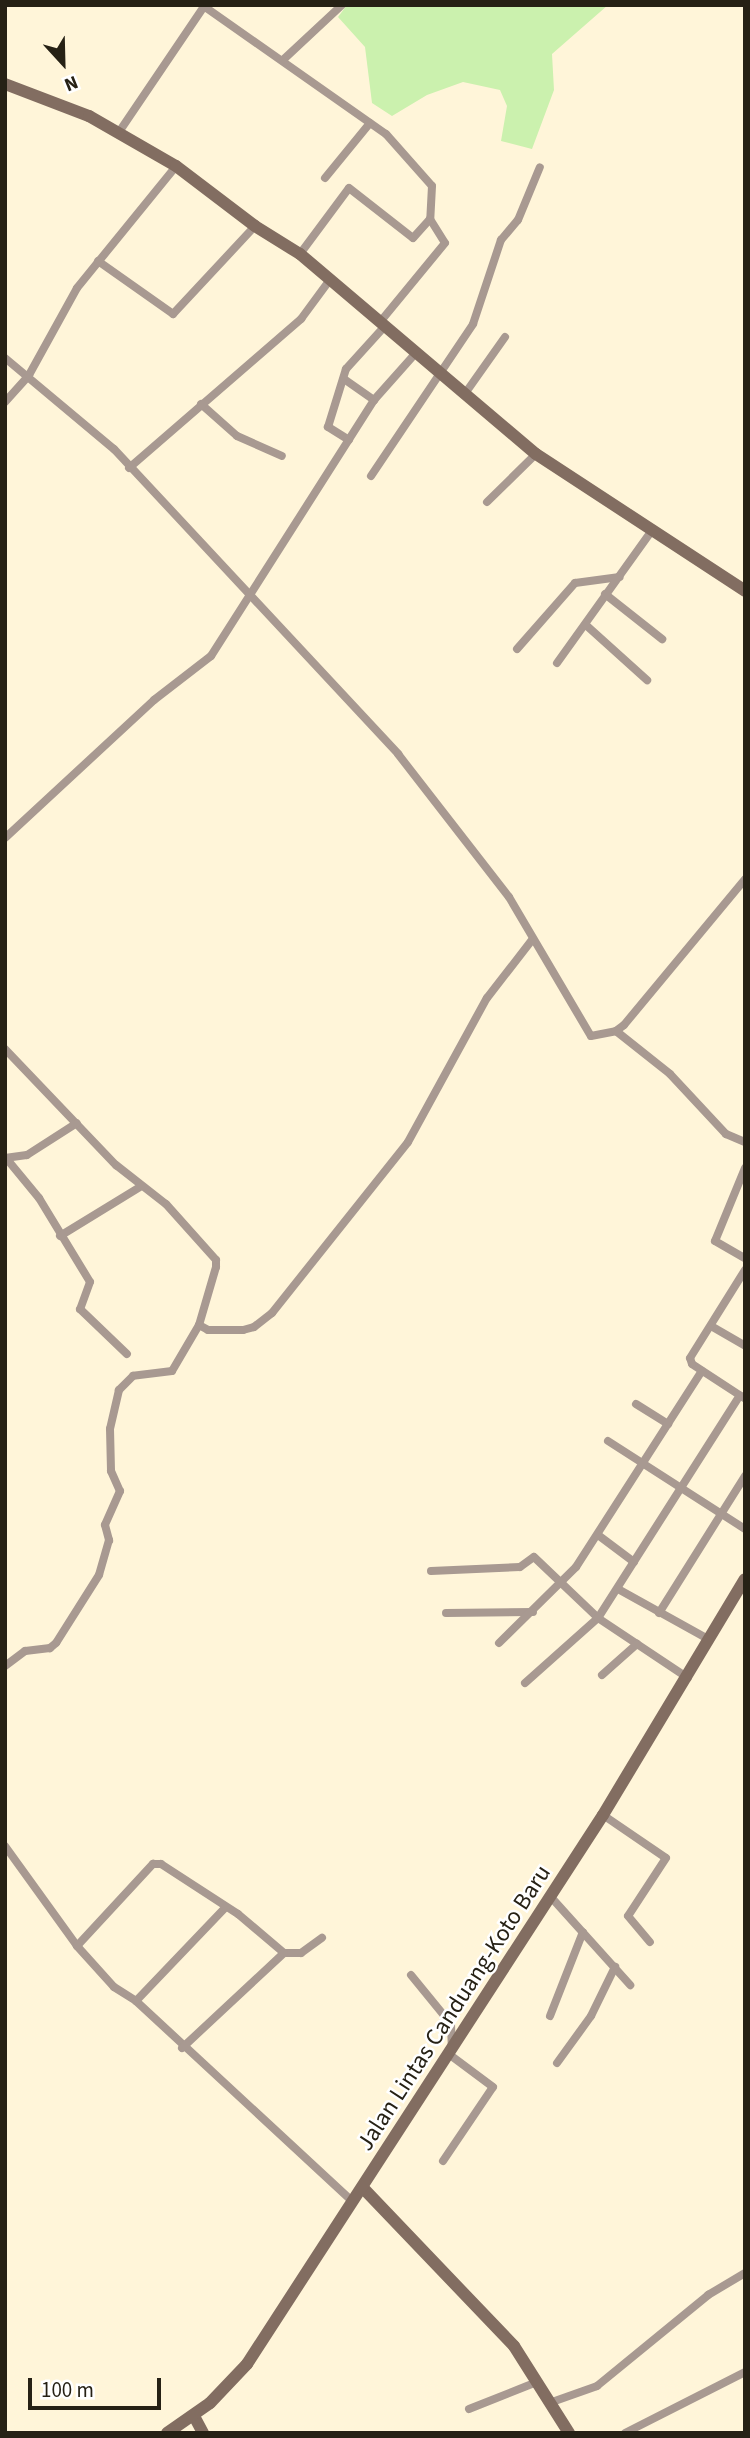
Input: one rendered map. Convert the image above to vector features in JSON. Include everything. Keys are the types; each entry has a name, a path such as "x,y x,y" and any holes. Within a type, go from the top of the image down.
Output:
{"street":[{"path":"284,59 342,5"},
{"path":"119,132 205,6 284,59 370,123 432,186 430,219 445,243 346,369 328,427 349,440"},
{"path":"5,84 46,96 119,132 176,166 255,226 300,254 536,454 745,591"},
{"path":"325,178 370,123"},
{"path":"5,402 29,375 77,288 176,166"},
{"path":"371,476 473,324 501,240 517,219 541,167"},
{"path":"300,254 349,188 413,238 430,219"},
{"path":"98,261 173,314 255,226"},
{"path":"129,468 173,433 201,404 302,318 329,281"},
{"path":"464,395 505,337"},
{"path":"5,838 154,700 211,656 374,400 415,354"},
{"path":"5,358 90,426 398,754 509,897 531,940 591,1036 616,1031 745,879"},
{"path":"344,379 374,400"},
{"path":"201,404 237,436 282,456"},
{"path":"487,502 536,454"},
{"path":"556,663 587,626 605,594 653,529"},
{"path":"517,649 575,583 620,577"},
{"path":"605,594 662,639"},
{"path":"587,626 647,680"},
{"path":"199,1325 208,1330 243,1330 254,1328 272,1313 408,1142 487,998 531,940"},
{"path":"616,1031 670,1074 726,1134 745,1142"},
{"path":"5,1049 140,1187 166,1203 216,1260 199,1325 172,1371 134,1376 119,1390 110,1429 111,1471 120,1491 105,1525 109,1539 99,1575 56,1643 50,1648 25,1651 5,1666"},
{"path":"77,1123 38,1150 6,1158 39,1198 90,1282 80,1309 127,1354"},
{"path":"745,1168 715,1241 745,1258"},
{"path":"60,1236 140,1187"},
{"path":"525,1684 598,1618 743,1396 702,1371 690,1358 745,1270"},
{"path":"711,1326 745,1346"},
{"path":"499,1643 561,1586 598,1535 702,1371"},
{"path":"636,1404 668,1424"},
{"path":"608,1441 745,1529"},
{"path":"659,1613 745,1476"},
{"path":"598,1535 634,1562"},
{"path":"431,1571 520,1567 531,1556 598,1618 688,1678"},
{"name":"Jalan Lintas Canduang-Koto Baru","path":"167,2433 194,2416 230,2386 247,2364 352,2201 364,2189 603,1815 711,1640 745,1579"},
{"path":"618,1589 711,1640"},
{"path":"446,1613 533,1612"},
{"path":"602,1675 637,1644"},
{"path":"603,1815 666,1858 628,1916 650,1942"},
{"path":"5,1846 77,1946 114,1987 136,2001 182,2048 352,2201"},
{"path":"77,1946 153,1864 161,1864 284,1953 301,1953 321,1938"},
{"path":"550,1895 630,1984"},
{"path":"136,2001 225,1908"},
{"path":"550,2016 583,1932"},
{"path":"182,2048 284,1953"},
{"path":"557,2063 591,2016 615,1967"},
{"path":"411,1975 451,2024 451,2053 493,2087 443,2161"},
{"path":"364,2189 489,2318 552,2402 569,2433"},
{"path":"552,2402 597,2385 708,2295 745,2273"},
{"path":"625,2433 745,2372"},
{"path":"469,2409 537,2382"},
{"path":"194,2416 203,2433"}],"green space":[{"path":"347,5 608,5 552,54 554,90 532,149 501,141 507,106 500,90 463,82 427,95 392,116 372,103 365,47 338,17"}]}
